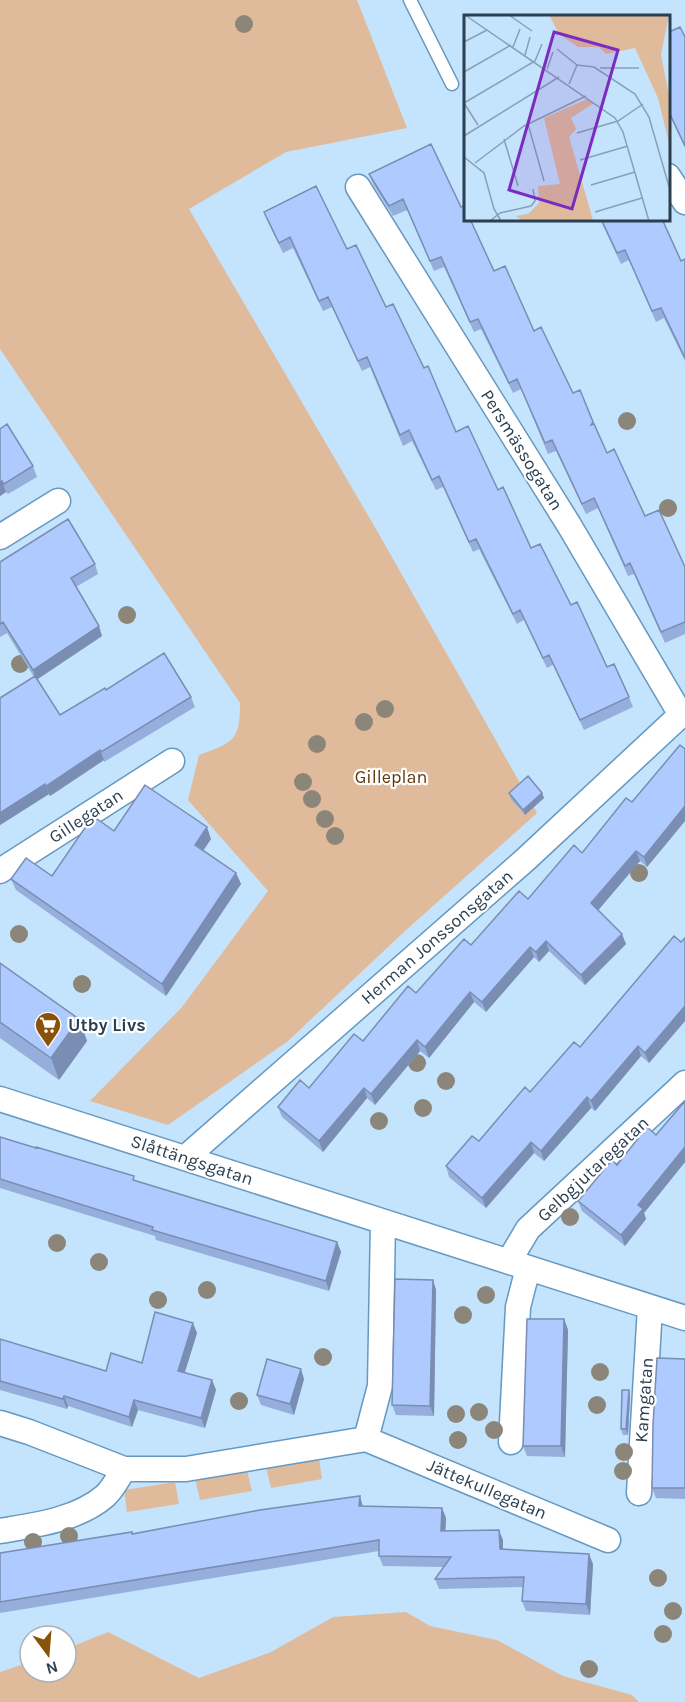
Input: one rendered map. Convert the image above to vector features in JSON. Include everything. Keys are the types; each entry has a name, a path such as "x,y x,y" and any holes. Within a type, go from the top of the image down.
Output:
{"street":[{"path":"670,178 685,202"},
{"name":"Persmässogatan","path":"358,187 569,525 683,713"},
{"path":"0,537 58,501"},
{"name":"Herman Jonssonsgatan","path":"184,1158 525,860 683,713"},
{"name":"Gillegatan","path":"0,871 172,761"},
{"name":"Gelbgjutaregatan","path":"519,1265 528,1229 685,1083"},
{"name":"Slåttängsgatan","path":"0,1099 383,1223"},
{"path":"0,1424 29,1432 124,1469 186,1469 366,1439 380,1386 383,1223 685,1318"},
{"path":"511,1442 519,1265"},
{"name":"Kamgatan","path":"639,1493 650,1307"},
{"name":"Jättekullegatan","path":"366,1439 608,1540"},
{"path":"0,1531 34,1525 82,1512 107,1495 124,1469"}],"lane":[{"path":"410,0 452,84"}],"green space":[{"name":"Gilleplan","path":"0,0 357,0 407,128 286,152 189,209 376,529 537,813 405,931 288,1041 168,1125 90,1101 182,1007 268,891 188,800 199,755 220,747 232,739 238,726 240,703 0,349"},
{"path":"319,1458 322,1479 271,1488 266,1467"},
{"path":"247,1470 252,1491 200,1500 195,1479"},
{"path":"175,1482 179,1504 127,1512 124,1490"},
{"path":"406,1612 430,1626 497,1640 563,1676 632,1695 639,1702 0,1702 0,1672 18,1666 18,1684 78,1684 78,1644 108,1632 199,1678 271,1652 333,1617"}],"building":[{"path":"680,27 685,37 685,146 670,114 670,32"},
{"path":"431,144 461,207 464,206 464,220 470,220 494,271 505,266 534,331 541,327 573,393 580,390 593,422 591,425 594,424 607,453 614,449 645,516 659,510 685,567 685,622 661,632 630,563 625,566 594,498 582,504 552,440 545,443 517,379 509,383 478,319 470,322 441,257 430,261 403,199 389,206 369,174"},
{"path":"316,186 347,249 356,245 386,307 393,304 424,368 428,366 456,432 468,426 498,490 503,487 531,548 540,544 571,605 577,602 607,667 614,664 629,697 580,720 549,655 543,658 520,610 513,614 476,539 469,542 439,476 432,480 409,430 400,435 367,357 358,361 328,297 319,301 290,237 279,243 264,212"},
{"path":"601,220 662,220 681,261 685,259 685,358 661,308 652,311 625,250 617,253"},
{"path":"7,424 33,466 4,484 2,481 0,483 0,429"},
{"path":"68,519 95,564 71,578 99,626 33,670 3,622 0,624 0,562"},
{"path":"164,653 191,697 101,752 100,750 0,813 0,698 35,676 60,715 105,688 106,690"},
{"path":"680,745 685,749 685,806 644,857 636,851 591,903 622,934 581,975 546,941 536,952 530,947 482,1002 470,992 425,1047 417,1040 371,1094 364,1088 319,1141 278,1107 300,1080 309,1088 354,1034 363,1041 408,986 416,993 464,939 471,945 519,891 528,899 574,845 582,853 626,798 632,802"},
{"path":"528,776 542,793 523,810 509,793"},
{"path":"145,785 207,827 195,845 236,873 162,984 11,879 26,858 52,876 93,816 114,831"},
{"path":"674,936 681,942 685,938 685,1006 645,1053 638,1046 591,1101 587,1097 541,1151 531,1142 482,1198 446,1166 472,1136 479,1141 525,1087 530,1092 574,1042 580,1047"},
{"path":"0,963 79,1019 51,1058 0,1022"},
{"path":"685,1101 685,1147 638,1205 643,1209 621,1235 578,1201 612,1160 617,1165 647,1127 656,1135"},
{"path":"0,1137 134,1176 133,1180 337,1242 326,1281 152,1230 153,1227 0,1179"},
{"path":"395,1279 433,1280 430,1406 392,1405"},
{"path":"155,1312 193,1323 178,1371 212,1380 201,1418 134,1400 129,1417 64,1396 63,1399 0,1381 0,1339 106,1371 111,1353 142,1363"},
{"path":"527,1319 564,1319 561,1446 523,1446"},
{"path":"657,1358 685,1359 685,1488 652,1488"},
{"path":"267,1359 301,1369 290,1404 257,1395"},
{"path":"622,1390 629,1390 626,1429 621,1429"},
{"path":"360,1496 359,1506 442,1508 441,1531 499,1530 500,1549 589,1554 586,1604 522,1601 524,1577 435,1579 451,1557 379,1556 379,1540 0,1602 0,1553 132,1532 132,1534 260,1510"}],"place":[{"name":"Utby Livs","path":"48,1048"}]}
